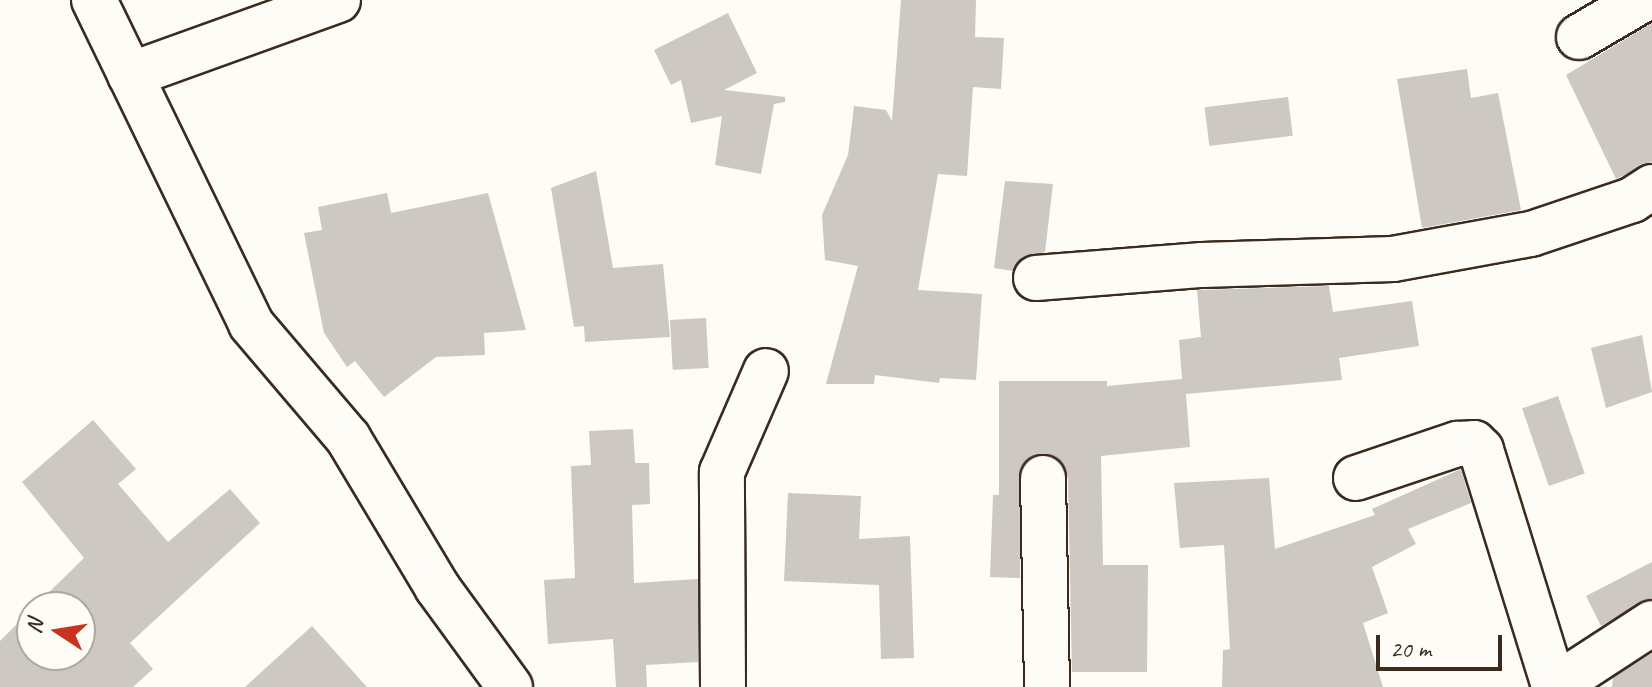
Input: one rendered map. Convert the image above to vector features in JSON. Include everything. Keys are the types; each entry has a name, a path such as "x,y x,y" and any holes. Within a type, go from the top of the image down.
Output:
{"street":[{"path":"94,0 251,324 348,438 437,587 510,687"},
{"path":"130,75 338,0"},
{"path":"1579,37 1642,0"},
{"path":"1036,278 1202,265 1393,259 1531,234 1632,200 1652,187"},
{"path":"723,687 722,472 766,371"},
{"path":"1356,478 1457,444 1474,443 1481,450 1554,686 1652,623"},
{"path":"1043,478 1047,687"}],"building":[{"path":"901,0 976,0 975,37 1004,38 1001,89 973,87 967,176 938,174 918,290 982,294 976,380 940,378 939,383 875,375 874,384 826,384 858,266 825,260 822,215 848,155 854,106 886,110 892,121"},
{"path":"728,13 757,73 724,90 785,97 785,102 774,104 761,174 715,165 722,116 691,123 681,80 671,85 654,50"},
{"path":"1652,23 1652,162 1616,179 1566,75"},
{"path":"1467,69 1471,98 1498,93 1521,210 1422,228 1397,79"},
{"path":"1288,97 1293,136 1209,146 1205,107"},
{"path":"596,171 613,268 663,264 670,337 585,342 584,326 574,327 551,188"},
{"path":"1005,181 1053,184 1045,252 1023,257 1013,271 994,268"},
{"path":"387,193 391,213 488,193 526,330 484,333 485,355 436,357 384,397 355,361 347,367 324,333 304,233 322,230 318,207"},
{"path":"1329,286 1333,312 1412,301 1419,346 1339,358 1342,380 1186,394 1190,447 1101,456 1103,565 1148,565 1147,672 1072,672 1068,478 1054,456 1031,456 1021,467 1020,578 990,577 993,495 999,495 999,381 1107,381 1107,386 1182,379 1179,340 1201,337 1197,290"},
{"path":"706,318 709,368 673,370 670,320"},
{"path":"1642,335 1652,392 1606,408 1591,348"},
{"path":"1558,396 1585,474 1549,486 1522,408"},
{"path":"93,420 136,469 118,484 168,542 230,489 260,523 130,643 153,669 133,687 0,687 0,641 16,625 16,671 96,671 96,591 50,591 84,558 22,482"},
{"path":"633,429 635,463 649,463 650,504 632,505 634,583 698,579 698,662 646,665 647,687 616,687 613,639 548,644 544,580 575,578 571,466 591,465 589,431"},
{"path":"1461,469 1471,503 1408,529 1416,544 1372,567 1388,613 1363,623 1383,687 1222,687 1223,650 1230,649 1224,545 1180,548 1174,483 1269,478 1275,549 1375,515 1372,509"},
{"path":"788,493 861,496 859,539 910,536 914,658 881,659 879,585 784,581"},
{"path":"1652,562 1652,598 1601,626 1586,596"},
{"path":"312,626 367,687 245,687"},
{"path":"1652,653 1652,687 1612,687 1613,678"}]}
